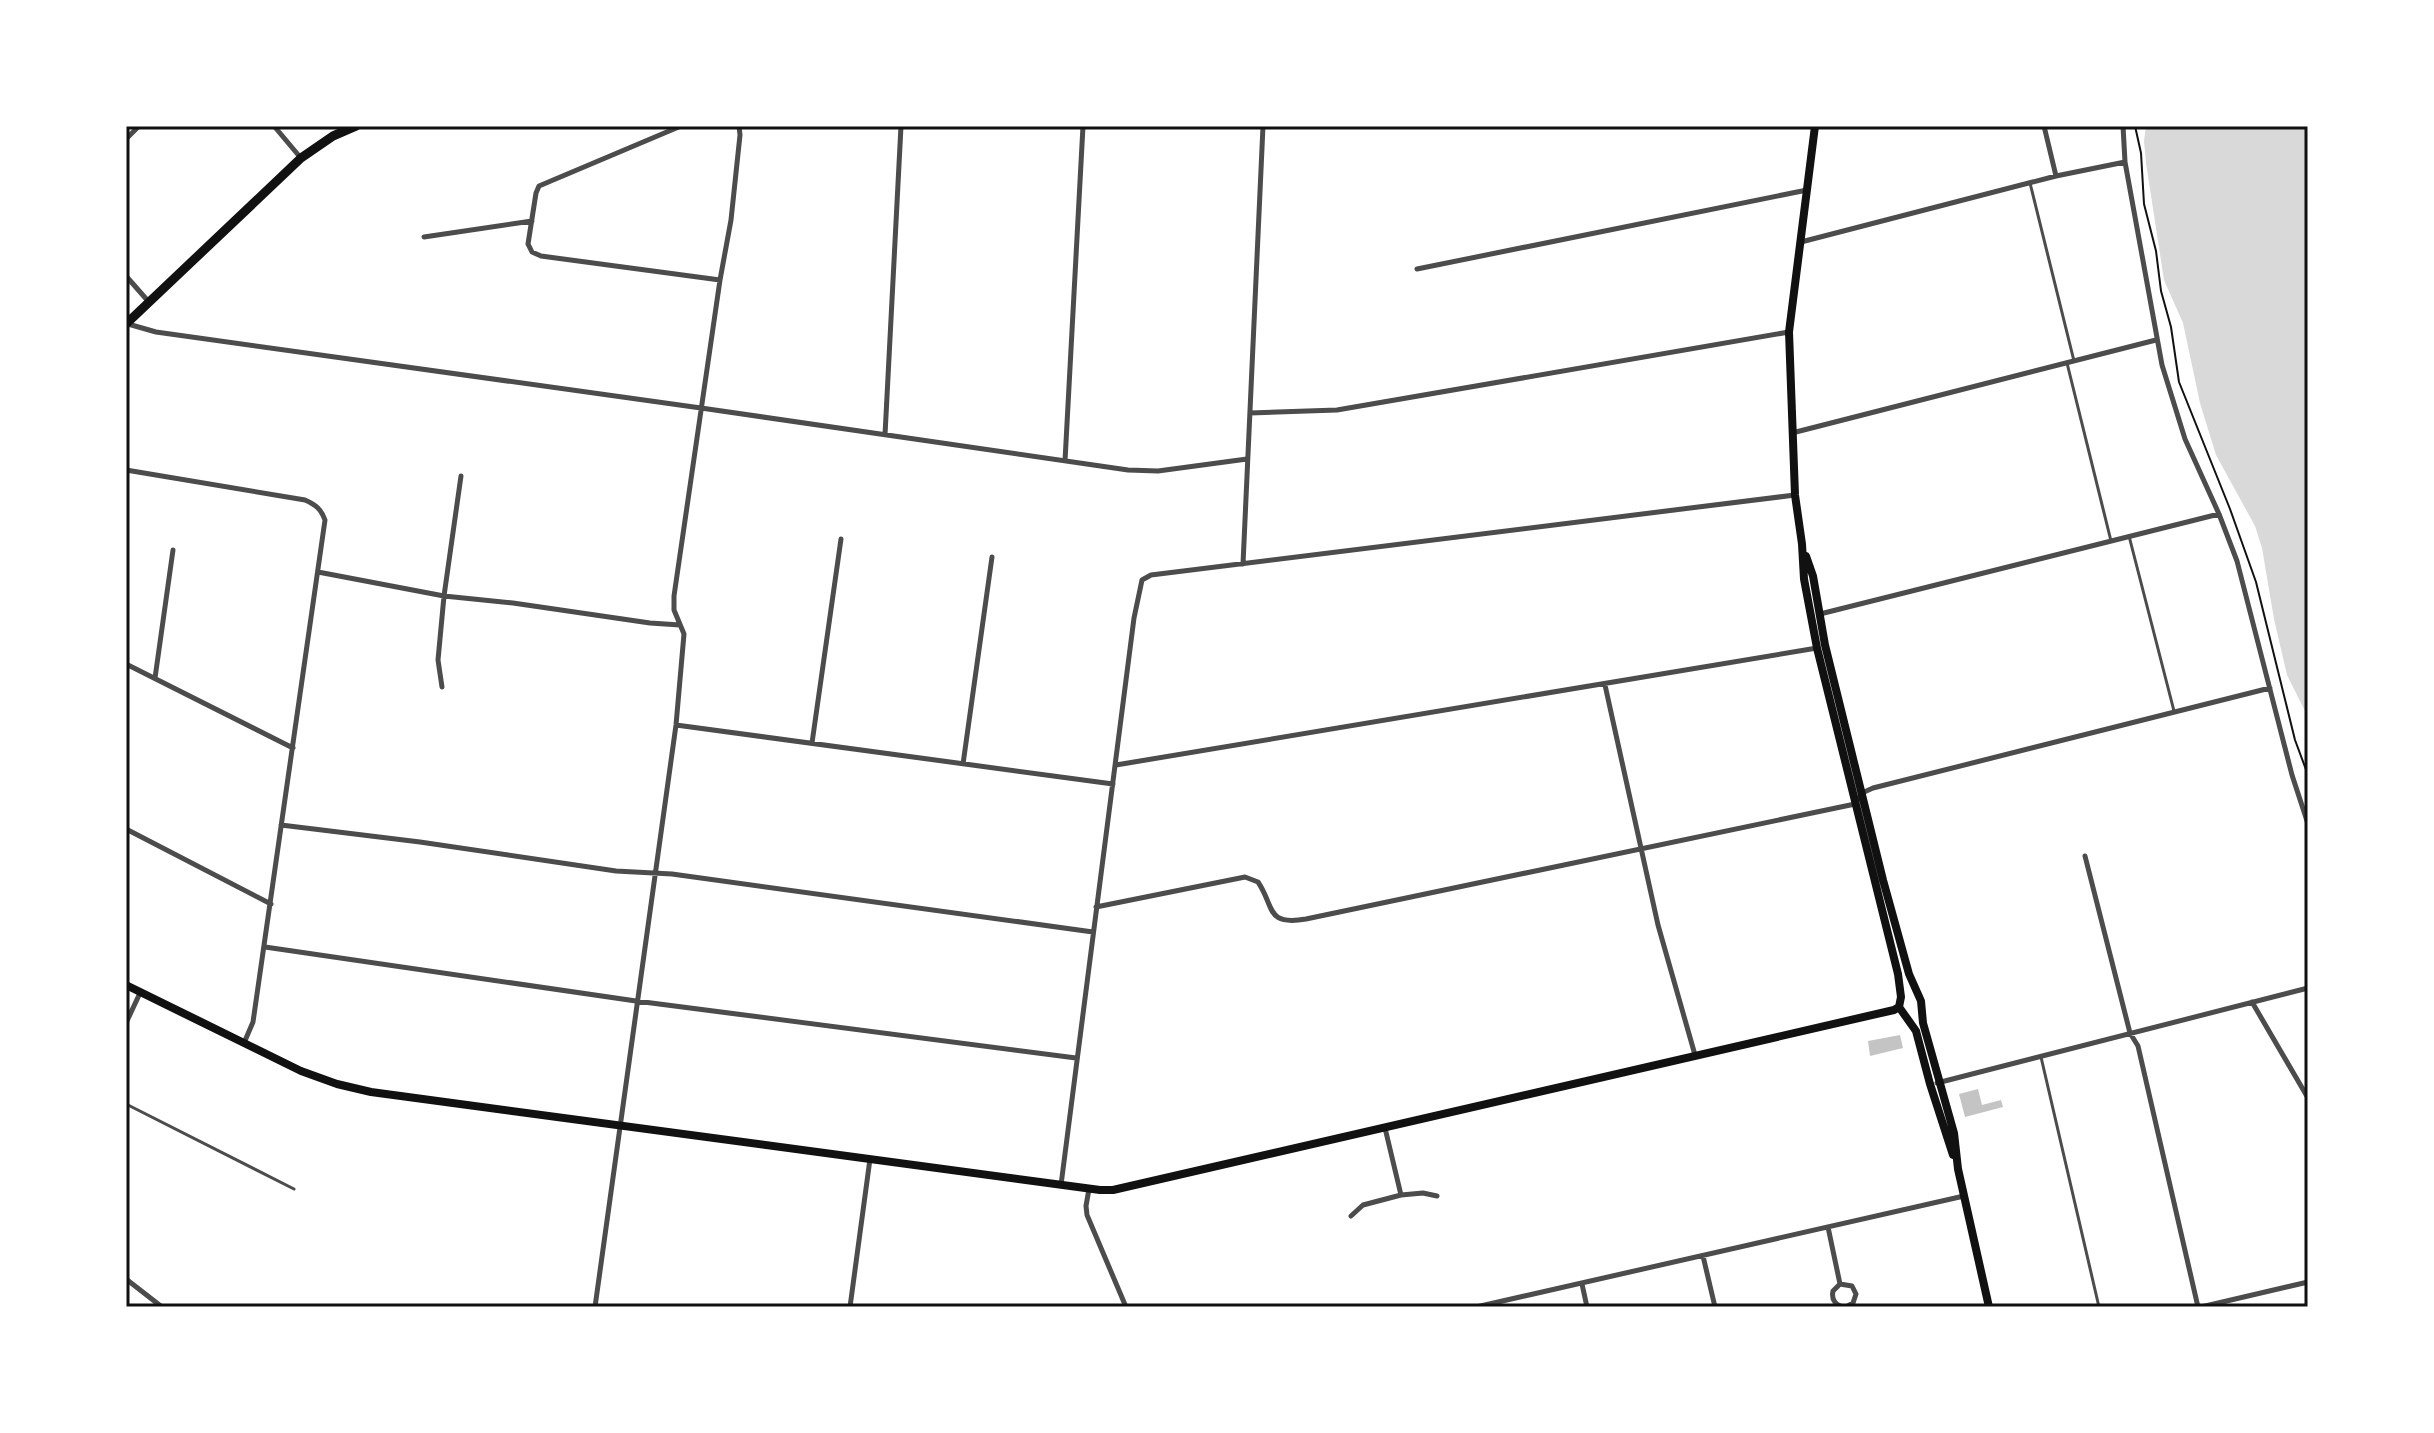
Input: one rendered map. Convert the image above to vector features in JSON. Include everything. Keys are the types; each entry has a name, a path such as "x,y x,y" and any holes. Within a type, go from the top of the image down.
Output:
{"main road":[{"path":"127,324 301,158 333,136 356,126"},
{"path":"1815,126 1789,332 1791,433 1802,544 1813,576 1815,615 1821,646 1855,804 1898,974 1902,1006 1916,1031 1954,1133 1958,1169 1989,1307"},
{"path":"1821,646 1909,974 1921,1001 1935,1083"},
{"path":"126,985 319,1078 371,1092 1113,1190 1894,1010 1902,1006 1910,992 1917,995"},
{"path":"1902,1006 1914,1014 1921,1008"}],"street":[{"path":"126,139 139,126"},
{"path":"274,126 301,158"},
{"path":"681,126 539,186 528,244 532,252 541,256 720,280"},
{"path":"595,1307 676,725 684,634 674,610 674,596 731,220 739,126"},
{"path":"885,435 901,126"},
{"path":"1065,461 1083,126"},
{"path":"1243,564 1263,126"},
{"path":"2044,126 2056,176"},
{"path":"2123,126 2125,162 2156,340 2185,439 2237,561 2292,775 2308,824"},
{"path":"1800,242 2056,176 2125,162"},
{"path":"1417,269 1807,190"},
{"path":"424,237 532,221"},
{"path":"126,276 149,302"},
{"path":"127,324 156,332 1147,472 1247,459"},
{"path":"1250,413 1337,410 1789,332"},
{"path":"1791,433 2156,340"},
{"path":"126,470 305,500 322,511 325,525 265,947 253,1022 244,1043"},
{"path":"442,687 438,660 461,476"},
{"path":"1061,1185 1134,618 1142,580 1151,575 1795,495"},
{"path":"1815,615 2219,514"},
{"path":"812,743 841,539"},
{"path":"155,678 173,550"},
{"path":"963,764 992,557"},
{"path":"318,572 444,596 681,625"},
{"path":"1116,765 1605,685 1821,646"},
{"path":"126,664 293,748"},
{"path":"1605,685 1662,938 1696,1056"},
{"path":"1096,907 1245,877 1258,882 1274,916 1297,921 1855,804 1862,793 1873,788 2270,688"},
{"path":"676,725 1113,784"},
{"path":"281,825 1093,932"},
{"path":"126,829 271,904"},
{"path":"2085,856 2130,1033 2138,1046 2200,1307 2308,1282"},
{"path":"265,947 636,1001 1076,1058"},
{"path":"1935,1083 2308,988"},
{"path":"126,1023 140,992"},
{"path":"2252,1002 2308,1098"},
{"path":"1385,1128 1401,1195"},
{"path":"850,1307 870,1159"},
{"path":"1089,1189 1087,1215 1126,1307"},
{"path":"1351,1216 1363,1205 1401,1195 1423,1193 1437,1196"},
{"path":"1476,1307 1964,1196"},
{"path":"1828,1227 1840,1284"},
{"path":"1703,1256 1715,1307"},
{"path":"126,1279 162,1307"},
{"path":"1582,1284 1587,1307"},
{"path":"1840,1284 1852,1286 1856,1294 1853,1303 1846,1307 1837,1305 1833,1299 1833,1291 1840,1284"}],"lane":[{"path":"2030,183 2111,541"},
{"path":"2129,536 2174,711"},
{"path":"2041,1056 2099,1307"},
{"path":"126,1104 294,1189"}],"path":[{"path":"2135,126 2141,153 2144,204 2171,327 2179,382 2256,582 2295,740 2308,775"}],"shaded area":[{"path":"2146,126 2308,126 2308,717 2287,675 2255,526 2216,455 2200,403 2183,323 2164,280 2146,163"}],"building":[{"path":"1900,1035 1903,1048 1870,1056 1868,1041"},
{"path":"1978,1089 1982,1105 2001,1100 2003,1107 1965,1117 1959,1094"}]}
